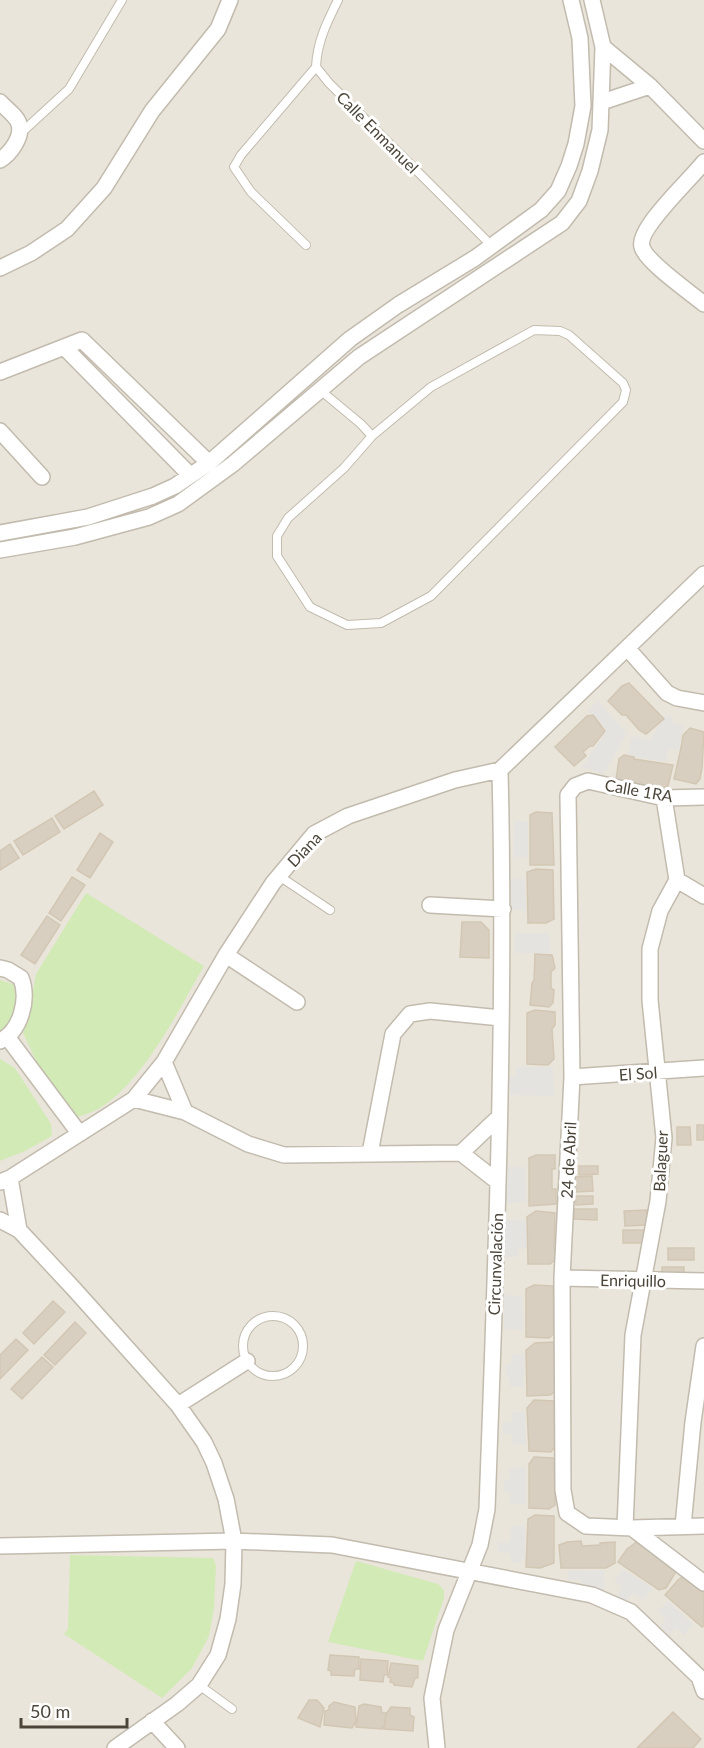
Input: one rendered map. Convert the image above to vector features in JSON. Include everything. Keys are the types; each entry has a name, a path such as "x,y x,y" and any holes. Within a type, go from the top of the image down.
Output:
{"street":[{"path":"0,268 31,253 67,229 105,188 152,111 218,29 230,0"},
{"path":"0,533 88,517 176,486 209,463 350,339 398,305 492,246 541,210 558,191 569,166 576,144 583,106 580,38 571,0"},
{"path":"0,550 75,537 149,517 178,504 233,464 359,357 562,224 579,201 590,171 600,130 603,47 592,0"},
{"path":"603,47 650,86 704,141"},
{"path":"602,102 650,86"},
{"path":"0,102 19,122 20,134 8,155 0,160"},
{"path":"704,162 650,222 642,238 642,247 650,259 704,304"},
{"path":"0,372 82,340 209,463"},
{"path":"65,348 190,475"},
{"path":"0,431 42,477"},
{"path":"500,770 704,574"},
{"path":"627,648 667,693 677,698 704,703"},
{"name":"Diana","path":"5,1180 135,1099 164,1062 226,955 279,876 314,834 348,816 455,780 500,770"},
{"name":"Circunvalación","path":"437,1748 432,1698 446,1630 480,1545 487,1509 498,1182 503,909 500,770"},
{"name":"Calle 1RA","path":"575,786 588,781 664,798 704,797"},
{"name":"24 de Abril","path":"575,786 568,795 572,1077 562,1278 563,1490 567,1513 586,1526 629,1528"},
{"path":"664,798 676,880 704,896"},
{"name":"Balaguer","path":"629,1528 633,1335 658,1201 664,1138 650,1000 650,949 660,911 676,880"},
{"path":"430,905 503,909"},
{"path":"226,955 297,1002"},
{"path":"0,968 16,974 21,978 23,984 21,1015 15,1028 4,1040 79,1133"},
{"path":"370,1153 393,1034 410,1014 430,1011 501,1018"},
{"path":"164,1062 185,1112"},
{"name":"El Sol","path":"572,1077 704,1068"},
{"path":"135,1099 185,1112 248,1143 284,1155 461,1153 498,1182"},
{"path":"461,1153 499,1117"},
{"path":"5,1180 19,1230"},
{"path":"0,1220 19,1230 178,1405 204,1442 226,1499 234,1541 233,1584 228,1619 218,1655 199,1685 177,1704 115,1748"},
{"name":"Enriquillo","path":"562,1278 704,1281"},
{"path":"683,1526 693,1422 701,1393 704,1346"},
{"path":"178,1405 247,1361"},
{"path":"629,1528 704,1526"},
{"path":"629,1528 704,1583"},
{"path":"0,1546 234,1541 332,1545 592,1595 631,1612 699,1677 704,1691"},
{"path":"152,1721 177,1748"}],"lane":[{"path":"20,134 69,89 122,0"},
{"path":"306,245 251,192 234,167 241,155 316,67 316,55 322,31 338,0"},
{"name":"Calle Enmanuel","path":"316,67 328,83 492,246"},
{"path":"534,330 560,331 569,335 606,366 623,383 626,390 623,402 431,596 381,623 347,625 310,607 277,555 278,536 288,518 344,468 372,436 430,387 534,330"},
{"path":"320,390 372,436"},
{"path":"279,876 330,910"},
{"path":"267,1316 286,1318 300,1331 303,1351 299,1361 292,1369 273,1376 253,1369 247,1361 243,1352 245,1333 258,1319 267,1316"},
{"path":"199,1685 232,1709"}],"shaded area":[{"path":"0,0 704,0 704,1748 0,1748"},
{"path":"598,701 627,733 604,774 582,767 607,730 588,710"},
{"path":"664,715 673,717 673,723 683,726 679,750 669,749 666,762 628,756 632,736 651,741"},
{"path":"514,821 528,821 528,857 513,857"},
{"path":"511,879 525,879 526,911 511,910"},
{"path":"515,933 549,933 551,953 515,953"},
{"path":"516,1067 553,1067 554,1096 510,1095 509,1077 516,1077"},
{"path":"505,1166 525,1167 526,1202 504,1203"},
{"path":"504,1220 526,1220 527,1248 519,1249 518,1257 504,1257"},
{"path":"504,1295 522,1296 523,1330 504,1329"},
{"path":"512,1354 525,1354 523,1387 510,1387 510,1378 506,1377 506,1365 511,1364"},
{"path":"512,1412 525,1412 526,1445 512,1444 512,1434 503,1434 503,1423 512,1422"},
{"path":"526,1467 526,1504 510,1504 510,1492 504,1492 504,1480 510,1479 510,1468"},
{"path":"511,1526 525,1526 525,1558 519,1563 511,1563 510,1553 497,1552 498,1543 510,1542"},
{"path":"623,1569 653,1588 644,1600 632,1593 624,1604 615,1600 622,1588 614,1581"},
{"path":"604,1570 605,1591 582,1592 581,1580 568,1580 568,1571"},
{"path":"668,1601 693,1624 685,1635 675,1628 670,1635 660,1626 666,1619 658,1611"}],"green space":[{"path":"86,893 204,966 167,1031 134,1078 115,1097 96,1110 75,1117 41,1071 23,1033 36,974"},
{"path":"0,980 13,984 15,1003 8,1023 0,1032"},
{"path":"0,1059 15,1068 51,1124 52,1136 25,1151 0,1161"},
{"path":"70,1555 213,1558 216,1565 214,1608 209,1636 192,1668 162,1698 64,1634 68,1629"},
{"path":"356,1561 438,1584 444,1590 444,1598 423,1661 328,1642"}],"building":[{"path":"629,683 664,719 646,734 608,701 622,686"},
{"path":"593,715 605,731 593,746 583,752 586,756 574,766 555,747 587,716"},
{"path":"690,728 704,732 702,768 700,779 696,784 674,779 683,735"},
{"path":"624,755 634,757 634,759 673,765 668,786 660,789 616,779 619,759"},
{"path":"94,791 103,805 64,829 55,816"},
{"path":"536,812 552,813 554,865 530,865 530,815"},
{"path":"52,818 60,832 23,855 14,841"},
{"path":"100,833 113,842 90,878 77,870"},
{"path":"10,844 19,858 0,870 0,851"},
{"path":"536,869 553,870 554,919 546,923 528,923 527,872"},
{"path":"72,877 85,885 61,921 49,913"},
{"path":"47,916 60,925 35,964 21,955"},
{"path":"462,922 481,922 489,930 489,958 460,957"},
{"path":"535,954 552,955 555,968 551,972 551,988 554,990 553,1003 549,1007 530,1005"},
{"path":"535,1010 555,1012 555,1025 552,1029 554,1059 548,1065 527,1064 527,1013"},
{"path":"697,1125 704,1125 704,1140 697,1140"},
{"path":"677,1127 690,1127 691,1145 677,1145"},
{"path":"536,1155 555,1155 552,1189 556,1189 556,1204 529,1206 529,1158"},
{"path":"579,1166 598,1166 598,1174 579,1175"},
{"path":"592,1176 593,1191 576,1192 575,1177"},
{"path":"575,1196 593,1196 593,1204 576,1205"},
{"path":"574,1209 597,1209 597,1220 574,1219"},
{"path":"647,1210 647,1225 625,1226 624,1211"},
{"path":"536,1211 555,1213 556,1259 550,1264 528,1264 527,1217"},
{"path":"623,1230 645,1230 645,1243 623,1243"},
{"path":"668,1248 694,1248 694,1260 668,1260"},
{"path":"662,1267 684,1267 684,1279 662,1278"},
{"path":"534,1285 553,1286 554,1334 549,1338 526,1337 526,1289"},
{"path":"53,1301 65,1312 34,1344 23,1333"},
{"path":"75,1322 86,1333 55,1365 44,1355"},
{"path":"16,1339 28,1350 0,1379 0,1355"},
{"path":"554,1342 555,1392 550,1395 527,1396 526,1350 535,1343"},
{"path":"42,1357 53,1367 22,1399 11,1389"},
{"path":"534,1400 554,1401 555,1447 551,1452 529,1451 527,1408"},
{"path":"534,1457 554,1458 555,1505 549,1509 529,1508 529,1464"},
{"path":"535,1515 554,1516 554,1563 540,1568 526,1567 528,1519"},
{"path":"581,1541 582,1546 615,1542 615,1563 606,1568 561,1568 559,1545"},
{"path":"638,1541 677,1570 666,1588 659,1590 618,1562 627,1549"},
{"path":"684,1576 704,1593 704,1626 702,1627 665,1595"},
{"path":"330,1655 359,1657 359,1669 355,1669 354,1676 331,1675 331,1671 328,1670"},
{"path":"361,1659 388,1661 387,1675 384,1675 383,1682 360,1680"},
{"path":"391,1663 418,1666 418,1678 415,1678 412,1687 394,1685 390,1682 391,1678 388,1677"},
{"path":"309,1700 317,1700 324,1708 320,1727 298,1718"},
{"path":"334,1702 355,1707 356,1722 352,1728 324,1725 325,1711 329,1710 329,1706"},
{"path":"364,1704 381,1707 382,1713 386,1713 382,1729 356,1727 359,1706"},
{"path":"391,1707 410,1708 410,1715 414,1717 413,1731 384,1729 386,1714"},
{"path":"673,1712 701,1739 693,1748 637,1748"}]}
